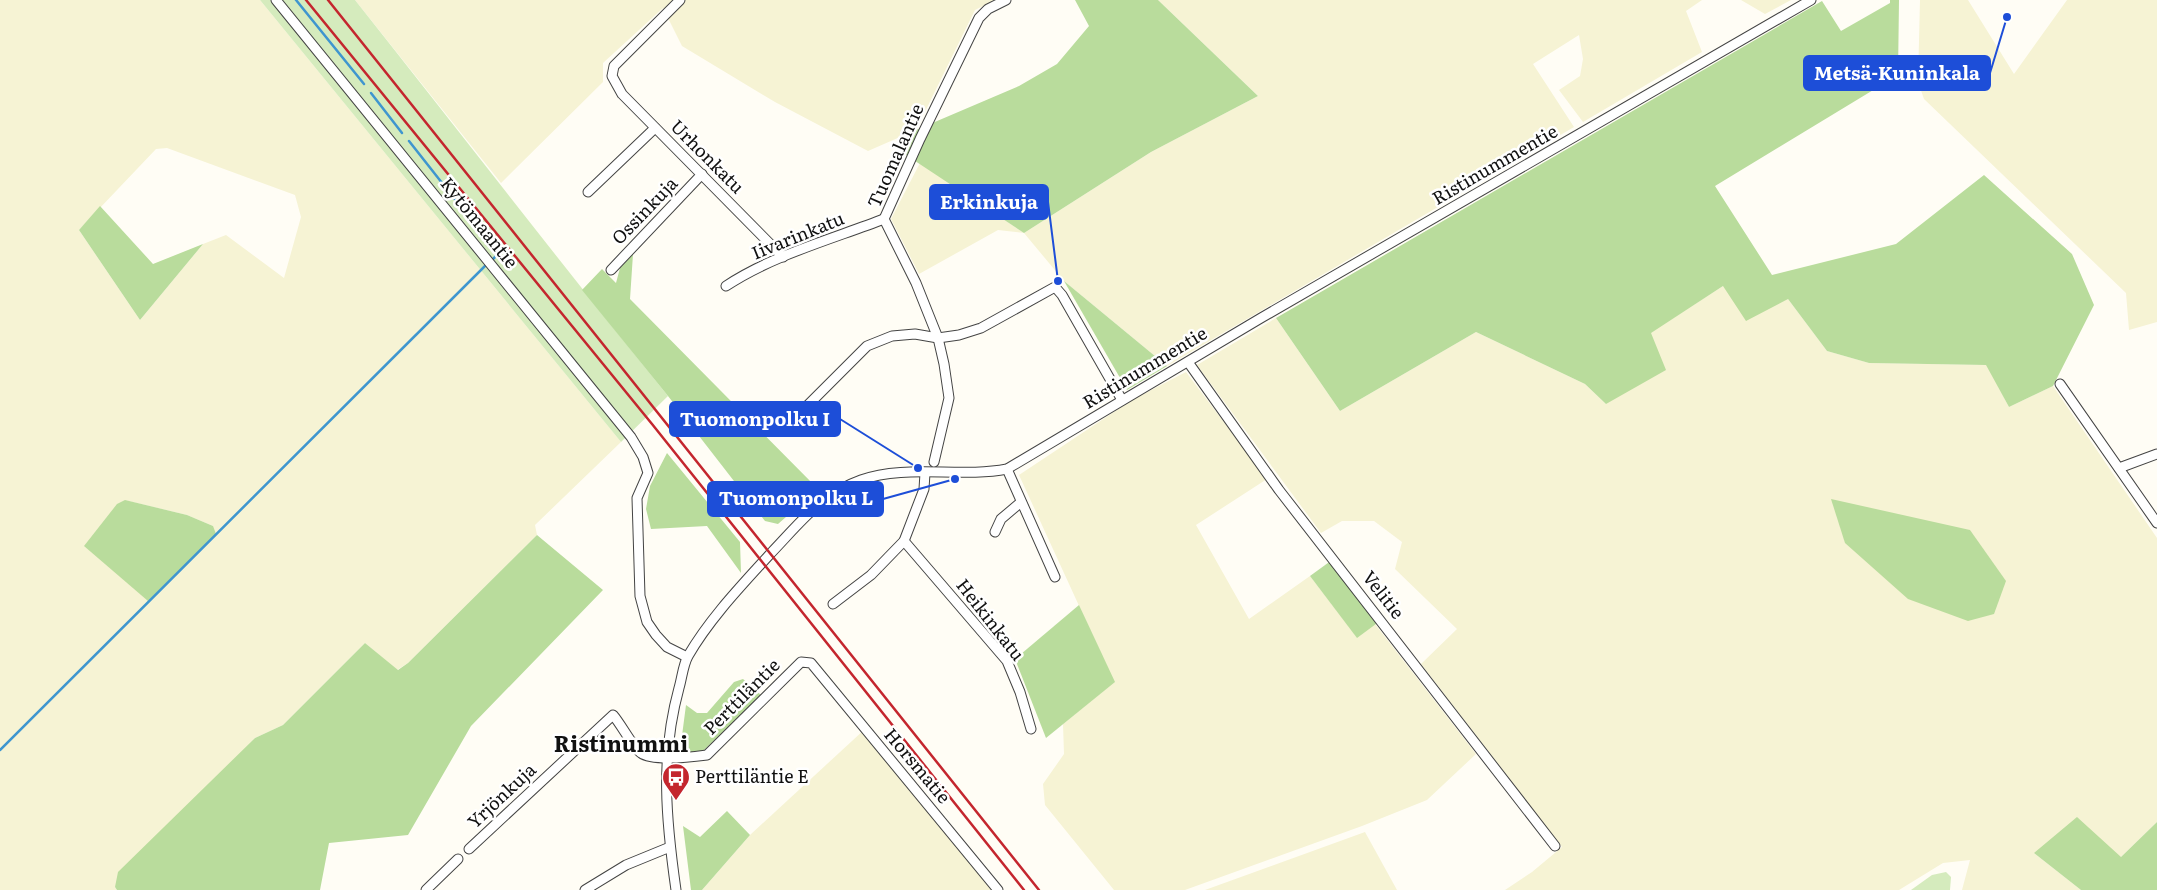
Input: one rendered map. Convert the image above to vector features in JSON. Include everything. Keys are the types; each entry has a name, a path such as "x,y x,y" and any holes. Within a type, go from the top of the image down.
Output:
{"street":[{"name":"Kytömaantie","path":"276,0 631,437 643,457 648,472 637,498 640,596 647,622 656,635 667,647 687,657"},
{"name":"Urhonkatu","path":"680,0 614,66 612,76 616,87 783,257"},
{"name":"Tuomalantie","path":"934,462 949,398 938,338 916,283 884,220 979,18 988,10 1006,0"},
{"name":"Ristinummentie","path":"676,890 670,847 665,757 670,721 687,657 735,592 810,510 832,494 861,480 886,474 983,474 1007,469 1122,400 1811,0"},
{"path":"588,192 655,128"},
{"name":"Ossinkuja","path":"611,270 702,174"},
{"name":"Iivarinkatu","path":"726,286 742,276 783,257 884,220"},
{"path":"803,410 866,346 892,336 915,334 938,338 959,335 981,328 1055,287 1062,295 1122,400"},
{"name":"Velitie","path":"1188,362 1278,490 1555,846"},
{"path":"2060,384 2157,523"},
{"path":"2119,468 2157,454"},
{"path":"1007,469 1020,503 1056,577"},
{"path":"833,604 871,575 904,541 924,489 925,473"},
{"path":"995,532 1002,519 1020,503"},
{"name":"Heikinkatu","path":"904,541 1007,661 1020,692 1031,729"},
{"name":"Perttiläntie","path":"665,757 707,755 801,662 811,663"},
{"name":"Horsmatie","path":"811,663 998,890"},
{"name":"Yrjönkuja","path":"469,849 613,715 640,753 650,757 665,757"},
{"path":"585,890 626,865 670,847"},
{"path":"426,890 458,859"}],"shaded area":[{"path":"0,0 260,0 621,442 535,525 537,535 408,663 397,670 365,643 283,725 255,738 115,887 117,890 0,890","holes":["167,148 295,195 301,217 284,278 226,235 203,244 140,320 79,230 156,149","124,500 187,515 213,526"]},
{"path":"355,0 995,0 975,10 916,130 868,151 775,102 682,46 663,8 603,63 603,82 501,183"},
{"path":"1158,0 1702,0 1686,11 1702,52 1583,122 1559,90 1580,76 1583,59 1579,35 1533,64 1574,127 1167,366 1064,281 1024,233 1151,152 1258,96"},
{"path":"1741,0 1791,0 1765,14"},
{"path":"1920,0 1968,0 2014,74 2067,0 2157,0 2157,322 2129,330 2126,293 1924,99 1918,82"},
{"path":"920,163 1024,233 998,230 919,274 891,219"},
{"path":"1723,286 1788,299 1827,351 1869,363 1987,365 2009,407 2053,386 2157,538 2157,822 2121,857 2034,853 2081,890 1962,890 1970,860 1943,863 1899,890 1505,890 1532,872 1562,847 1421,664 1457,629 1395,569 1402,542 1374,521 1342,521 1321,533 1197,365 1276,318 1340,411 1476,332 1585,384 1606,404 1650,333"},
{"path":"1186,372 1267,479 1196,525 1249,619 1310,576 1357,637 1375,624 1476,754 1427,800 1362,826 1185,890 1114,890 1045,805 1043,784 1064,754 1063,724 1114,682 1019,475 1132,400"},
{"path":"865,729 994,890 702,890 750,835"},
{"path":"1365,832 1397,890 1205,890"}],"green space":[{"path":"260,0 355,0 668,396 621,442"},
{"path":"1075,0 1158,0 1258,96 1151,152 1024,233 906,155 916,130 1019,86 1057,64 1089,26"},
{"path":"1890,0 1899,0 1898,75 1715,186 1772,275 1896,244 1984,175 2072,254 2094,305 2053,386 2009,407 1986,365 1869,363 1827,351 1788,299 1746,321 1723,286 1651,333 1666,370 1606,404 1585,384 1476,332 1340,411 1276,318 1822,1 1841,31 1890,3"},
{"path":"100,206 153,264 203,244 140,320 79,230"},
{"path":"633,254 630,299 818,489 778,524 765,521 668,396 582,290 602,269 616,283 620,268"},
{"path":"1064,281 1167,366 1127,390"},
{"path":"667,453 740,542 741,573 707,526 651,529 646,509 650,486"},
{"path":"1831,499 1970,530 2006,581 1994,614 1968,621 1908,599 1845,543"},
{"path":"125,500 187,515 213,526 216,534 148,601 84,546 117,504"},
{"path":"537,535 603,590 471,726 408,835 329,843 320,890 117,890 115,887 118,872 255,738 283,725 365,643 398,670 408,663"},
{"path":"1332,560 1380,621 1357,638 1310,576"},
{"path":"1079,605 1115,682 1046,738 1015,659"},
{"path":"743,679 761,695 701,753 680,751 686,705 697,713 707,713 734,682"},
{"path":"727,811 750,835 702,890 691,890 683,826 700,837"},
{"path":"2077,817 2121,857 2157,822 2157,890 2081,890 2034,853"},
{"path":"1946,872 1951,877 1950,890 1911,890 1932,875"}],"waterway":[{"path":"296,0 364,84"},
{"path":"371,93 402,133"},
{"path":"409,141 498,254 492,260"},
{"path":"0,750 487,264"}],"railway":[{"path":"306,0 652,424 1024,890"},
{"path":"328,0 1039,890"}],"place":[{"name":"Metsä-Kuninkala","path":"2007,17"},
{"name":"Erkinkuja","path":"1058,281"},
{"name":"Tuomonpolku I","path":"918,468"},
{"name":"Tuomonpolku L","path":"955,479"},
{"name":"Perttiläntie E","path":"676,801"}],"district":[{"name":"Ristinummi","path":"621,744"}]}
